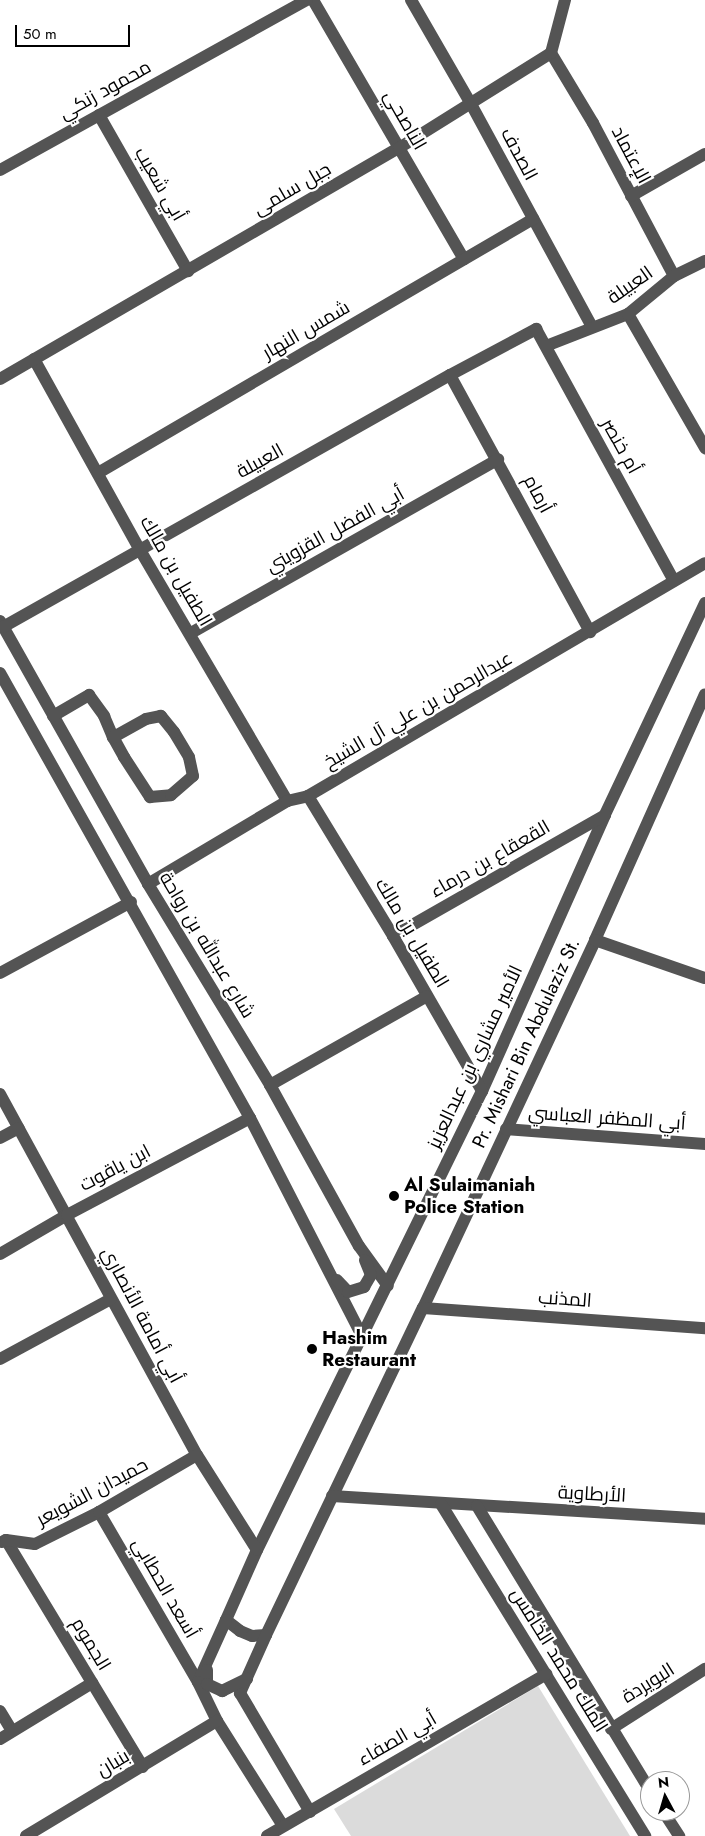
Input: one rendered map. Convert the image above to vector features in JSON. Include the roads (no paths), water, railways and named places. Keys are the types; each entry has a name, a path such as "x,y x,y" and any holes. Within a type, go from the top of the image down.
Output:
{"street":[{"name":"محمود زنكي","path":"0,170 307,0"},
{"name":"الناصحي","path":"313,0 464,259"},
{"name":"الصدف","path":"410,0 471,104 592,328"},
{"path":"551,53 565,0"},
{"name":"جبل سلمى","path":"0,379 399,148 551,53"},
{"name":"الإعتماد","path":"551,53 593,123 674,276"},
{"name":"أبي شعيب","path":"99,115 188,271"},
{"path":"631,196 705,154"},
{"name":"شمس النهار","path":"98,473 533,219"},
{"name":"العبيلة","path":"546,346 628,314 674,276 705,261"},
{"path":"628,314 705,448"},
{"name":"العبيلة","path":"2,624 140,550 450,374 536,329"},
{"name":"أم خنصر","path":"536,329 674,580"},
{"name":"الطفيل بن مالك","path":"34,359 140,550 191,633 287,801"},
{"name":"أرمام","path":"450,374 590,632"},
{"name":"أبي الفضل القزويني","path":"191,633 498,460"},
{"name":"عبدالرحمن بن علي آل الشيخ","path":"148,884 287,801 308,796 705,563"},
{"name":"الأمير مشاري بن عبدالعزيز","path":"198,1682 257,1550 361,1334 388,1286 482,1091 605,815 705,602"},
{"name":"شارع عبدالله بن رواحة","path":"2,624 148,884 270,1085 359,1246 388,1286"},
{"path":"0,673 131,902 250,1118 361,1334"},
{"name":"Pr. Mishari Bin Abdulaziz St.","path":"310,1812 240,1693 284,1594 423,1308 595,940 705,694"},
{"path":"53,716 89,696 104,716 113,737 150,797 171,795 193,776 189,757 174,732 161,716 146,718 113,737"},
{"name":"الطفيل بن مالك","path":"308,796 393,936 482,1091"},
{"name":"القعقاع بن درماء","path":"393,936 605,815"},
{"path":"0,973 131,902"},
{"path":"595,940 705,978"},
{"path":"270,1085 427,996"},
{"name":"أبي أمامة الأنصاري","path":"0,1094 197,1455 257,1550"},
{"name":"ابن ياقوت","path":"0,1254 67,1215 250,1118"},
{"path":"0,1138 19,1128"},
{"name":"أبي المظفر العباسي","path":"506,1129 705,1144"},
{"path":"327,1269 348,1292 364,1287 371,1275 359,1246"},
{"path":"0,1359 111,1299"},
{"name":"المذنب","path":"423,1308 705,1328"},
{"name":"حميدان الشويعر","path":"3,1542 35,1544 99,1512 197,1455"},
{"name":"الأرطاوية","path":"332,1496 705,1519"},
{"name":"الملك محمد الخامس","path":"441,1504 645,1836"},
{"name":"الملك محمد الخامس","path":"477,1506 640,1775"},
{"name":"أسعد الحطابي","path":"99,1512 198,1682 217,1721 284,1826"},
{"name":"الجموم","path":"3,1542 143,1768"},
{"path":"226,1620 240,1631 252,1636 266,1635"},
{"path":"208,1658 207,1684 222,1692 247,1679"},
{"name":"البويردة","path":"611,1729 705,1669"},
{"name":"أبي الصفاء","path":"267,1836 547,1674"},
{"path":"0,1739 92,1683"},
{"path":"0,1712 12,1731"},
{"name":"بنبان","path":"31,1835 217,1721"},
{"path":"669,1821 679,1836"}],"place":[{"name":"Al Sulaimaniah Police Station","path":"394,1196"},
{"name":"Hashim Restaurant","path":"312,1349"}]}
